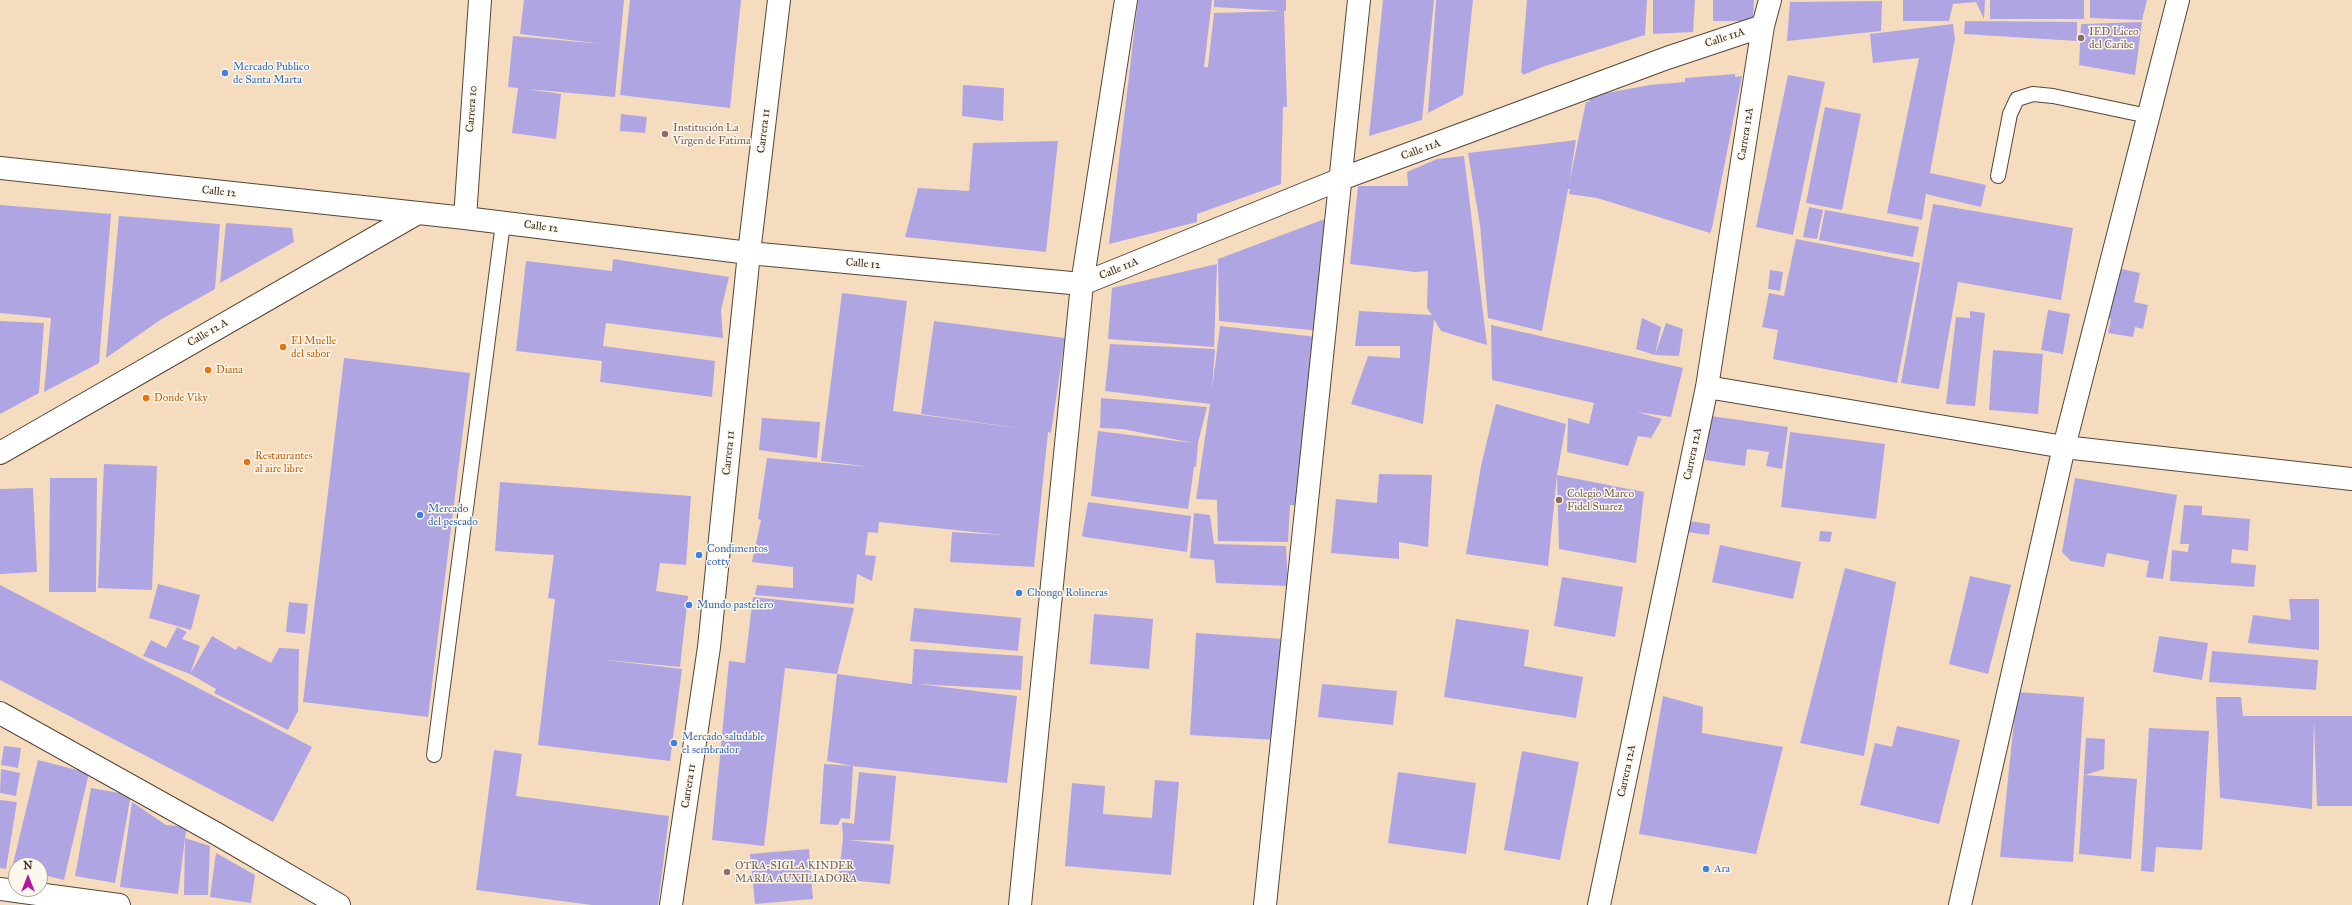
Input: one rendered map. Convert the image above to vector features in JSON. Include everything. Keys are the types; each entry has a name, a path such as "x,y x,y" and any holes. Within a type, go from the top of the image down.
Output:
{"street":[{"name":"Carrera 10","path":"465,218 480,0"},
{"name":"Carrera 11","path":"671,905 709,647 749,253 780,0"},
{"path":"1020,905 1082,284 1126,0"},
{"path":"1265,905 1341,180 1358,0"},
{"name":"Carrera 12A","path":"1599,905 1707,387 1763,26 1770,0"},
{"path":"1960,905 2064,447 2178,0"},
{"name":"Calle 11A","path":"1082,284 1341,180 1667,58 1763,26"},
{"name":"Calle 12","path":"0,168 416,214 465,218 749,253 1082,284"},
{"name":"Calle 12 A","path":"0,452 416,214"},
{"path":"1707,387 2064,447 2352,479"},
{"path":"0,713 217,834 339,905"},
{"path":"0,889 119,905"}],"lane":[{"path":"1998,176 2010,114 2017,99 2033,94 2053,96 2148,116"},
{"path":"434,755 503,223"}],"building":[{"path":"524,0 624,0 615,97 527,89 561,94 556,139 512,133 518,88 508,87 513,36 603,44 520,34"},
{"path":"630,0 741,0 730,108 620,95"},
{"path":"1138,0 1212,0 1204,67 1208,67 1214,13 1282,11 1214,7 1214,0 1286,0 1286,11 1284,11 1287,107 1283,107 1281,184 1197,214 1197,222 1109,244"},
{"path":"1383,0 1434,0 1422,120 1369,136"},
{"path":"1436,0 1473,0 1463,95 1428,113"},
{"path":"1527,0 1647,0 1645,35 1542,67 1523,75 1523,73 1521,73"},
{"path":"1653,0 1695,0 1693,32 1653,34"},
{"path":"1713,0 1754,0 1753,21 1713,21"},
{"path":"1903,0 1985,0 1984,19 1976,2 1953,4 1949,21 1903,21"},
{"path":"1990,0 2084,0 2084,19 1990,19"},
{"path":"2090,0 2147,0 2142,20 2090,18"},
{"path":"1882,1 1881,31 1787,41 1790,2"},
{"path":"1965,21 2077,22 2077,41 1964,34"},
{"path":"2142,22 2135,75 2079,65 2081,24"},
{"path":"1953,24 1955,39 1930,173 1986,185 1981,207 1926,194 1922,220 1887,213 1919,58 1873,63 1870,34"},
{"path":"1735,74 1735,77 1742,76 1710,233 1597,198 1569,194 1570,189 1568,189 1542,331 1488,318 1480,225 1468,153 1576,140 1569,184 1586,102 1589,102 1590,96 1650,85 1685,82 1685,78"},
{"path":"1788,75 1825,82 1793,235 1756,227"},
{"path":"963,85 1004,88 1003,121 962,116"},
{"path":"1825,107 1861,114 1842,210 1806,203"},
{"path":"621,114 647,117 645,133 620,131"},
{"path":"1058,141 1046,252 905,237 918,188 969,191 973,143"},
{"path":"1464,156 1487,345 1441,331 1434,319 1423,424 1351,404 1368,356 1400,358 1400,346 1355,346 1359,311 1432,315 1427,308 1428,271 1415,272 1350,264 1358,186 1408,186 1407,172 1437,159"},
{"path":"1933,204 2073,228 2061,300 1958,282 1939,389 1901,383"},
{"path":"0,205 111,214 99,363 44,392 51,318 0,313"},
{"path":"1809,207 1823,210 1817,239 1803,237"},
{"path":"1825,210 1919,227 1913,257 1819,240"},
{"path":"119,216 220,224 215,289 160,320 106,358"},
{"path":"1330,217 1320,331 1219,321 1218,259"},
{"path":"226,223 292,228 294,242 220,283"},
{"path":"1796,239 1920,263 1897,383 1773,359 1778,330 1762,327 1769,293 1784,296"},
{"path":"613,259 729,277 721,310 723,338 606,323 603,346 715,361 712,397 600,382 602,361 516,351 526,261 612,271"},
{"path":"1217,264 1214,347 1108,339 1112,288"},
{"path":"2117,268 2140,273 2134,302 2148,305 2143,329 2135,327 2133,337 2108,333 2111,319 2107,319"},
{"path":"1770,270 1783,272 1780,291 1768,289"},
{"path":"842,293 907,301 893,411 1038,431 921,414 934,321 1065,338 1051,433 1048,432 1034,567 950,562 952,532 1003,535 879,522 878,533 868,532 865,555 876,556 872,581 857,574 854,604 755,595 757,585 793,588 793,567 752,562 761,520 758,519 767,458 871,467 821,461"},
{"path":"2048,310 2070,314 2063,354 2041,350"},
{"path":"1970,311 1985,313 1975,406 1946,404 1956,317 1970,318"},
{"path":"1642,318 1661,327 1655,355 1636,349"},
{"path":"0,321 44,323 39,393 0,414"},
{"path":"1666,323 1683,329 1679,356 1655,355"},
{"path":"1491,325 1683,368 1671,417 1637,412 1662,419 1651,438 1638,436 1628,466 1567,452 1568,418 1589,424 1594,403 1492,380"},
{"path":"1220,326 1317,337 1301,447 1304,506 1290,505 1288,542 1218,541 1217,500 1196,499 1210,404 1105,391 1110,344 1215,349 1212,390"},
{"path":"1993,350 2043,354 2038,414 1989,410"},
{"path":"344,358 470,373 428,717 303,702"},
{"path":"1101,398 1207,407 1198,443 1196,467 1194,467 1188,509 1091,496 1098,431 1193,443 1123,429 1100,428"},
{"path":"1496,404 1566,424 1557,475 1548,566 1466,554 1481,466"},
{"path":"1711,416 1788,427 1782,469 1766,466 1769,452 1747,449 1745,466 1705,460"},
{"path":"762,418 820,422 817,458 759,450"},
{"path":"1790,432 1885,444 1876,519 1781,507"},
{"path":"104,464 157,466 152,590 98,588"},
{"path":"1379,474 1432,475 1428,547 1399,542 1399,559 1331,553 1336,499 1377,503"},
{"path":"1557,475 1644,492 1636,563 1559,549"},
{"path":"50,478 97,478 96,592 49,592"},
{"path":"2075,478 2177,495 2163,579 2146,577 2149,561 2107,553 2104,567 2071,561 2062,552"},
{"path":"500,482 691,496 686,565 660,563 656,591 688,596 680,667 597,659 682,669 670,761 538,745 555,599 548,598 554,555 495,551"},
{"path":"33,488 37,572 0,574 0,489"},
{"path":"1088,502 1191,516 1187,552 1082,536"},
{"path":"2184,505 2202,506 2202,515 2250,519 2248,551 2232,549 2231,563 2256,565 2254,587 2170,581 2172,550 2188,552 2189,544 2180,544"},
{"path":"1194,513 1210,515 1214,544 1286,546 1288,586 1216,583 1214,560 1190,558"},
{"path":"1688,521 1710,524 1709,535 1687,532"},
{"path":"1820,531 1832,532 1830,542 1819,541"},
{"path":"1720,545 1801,562 1793,599 1712,582"},
{"path":"1845,568 1896,582 1864,756 1800,743"},
{"path":"1970,576 2011,585 1988,674 1949,664"},
{"path":"1562,577 1623,587 1615,637 1554,626"},
{"path":"158,584 200,595 191,630 149,618"},
{"path":"0,585 312,747 273,822 0,680"},
{"path":"753,597 854,608 837,674 785,668 764,846 712,840 729,661 745,663"},
{"path":"2289,599 2319,599 2319,650 2248,643 2253,615 2291,620"},
{"path":"289,602 308,604 305,634 286,632"},
{"path":"914,608 1021,618 1018,651 910,641"},
{"path":"1094,614 1153,619 1149,669 1090,664"},
{"path":"1456,619 1529,630 1524,666 1583,677 1576,718 1444,697"},
{"path":"177,627 187,632 182,639 200,646 190,674 143,656 151,640 166,648"},
{"path":"1196,633 1282,639 1277,740 1190,735"},
{"path":"212,636 236,650 238,646 271,663 279,648 299,649 298,711 288,730 214,693 216,689 190,674"},
{"path":"2159,636 2208,643 2202,680 2153,672"},
{"path":"914,649 1023,656 1021,690 918,684 1017,696 1007,783 853,766 827,761 837,674 912,684"},
{"path":"2212,651 2318,660 2316,690 2209,682"},
{"path":"1322,684 1397,691 1393,725 1318,717"},
{"path":"2017,692 2084,697 2073,862 2000,857"},
{"path":"1663,696 1703,707 1702,733 1783,747 1756,854 1639,834"},
{"path":"2216,697 2241,697 2243,716 2352,716 2352,806 2317,806 2314,721 2312,809 2220,798"},
{"path":"1897,726 1960,740 1939,824 1860,805 1875,743 1892,747"},
{"path":"2149,728 2209,731 2202,850 2156,847 2154,872 2141,871"},
{"path":"2086,738 2105,739 2104,769 2085,775 2137,779 2131,859 2079,854"},
{"path":"4,746 21,748 18,768 1,765"},
{"path":"494,750 522,754 516,796 669,816 658,905 592,905 476,890"},
{"path":"1522,751 1579,762 1560,860 1504,850"},
{"path":"38,760 89,773 64,880 48,876 48,857 15,857"},
{"path":"824,764 853,766 850,819 841,818 838,825 820,824"},
{"path":"1,769 20,773 16,796 0,793"},
{"path":"859,772 896,776 890,841 848,840 894,845 890,884 838,879 843,839 842,822 854,824"},
{"path":"1398,772 1476,783 1466,854 1388,843"},
{"path":"1155,780 1179,782 1171,875 1065,866 1072,783 1105,786 1103,814 1152,818"},
{"path":"91,788 131,795 115,883 75,876"},
{"path":"0,800 17,802 6,869 0,868"},
{"path":"132,802 166,825 187,827 178,894 120,887"},
{"path":"185,838 210,846 208,895 184,895"},
{"path":"809,849 813,899 755,904 750,854"},
{"path":"216,853 255,875 251,903 210,897"}],"place":[{"name":"IED Liceo del Caribe","path":"2081,38"},
{"name":"Mercado Publico de Santa Marta","path":"225,73"},
{"name":"Institución La Virgen de Fatima","path":"665,134"},
{"name":"El Muelle del sabor","path":"283,347"},
{"name":"Diana","path":"208,370"},
{"name":"Donde Viky","path":"146,398"},
{"name":"Restaurantes al aire libre","path":"247,462"},
{"name":"Colegio Marco Fidel Suarez","path":"1559,500"},
{"name":"Mercado del pescado","path":"420,515"},
{"name":"Condimentos cotty","path":"699,555"},
{"name":"Chongo Rolineras","path":"1019,593"},
{"name":"Mundo pastelero","path":"689,605"},
{"name":"Mercado saludable el sembrador","path":"674,743"},
{"name":"Ara","path":"1706,869"},
{"name":"OTRA-SIGLA KINDER MARIA AUXILIADORA","path":"727,872"}]}
